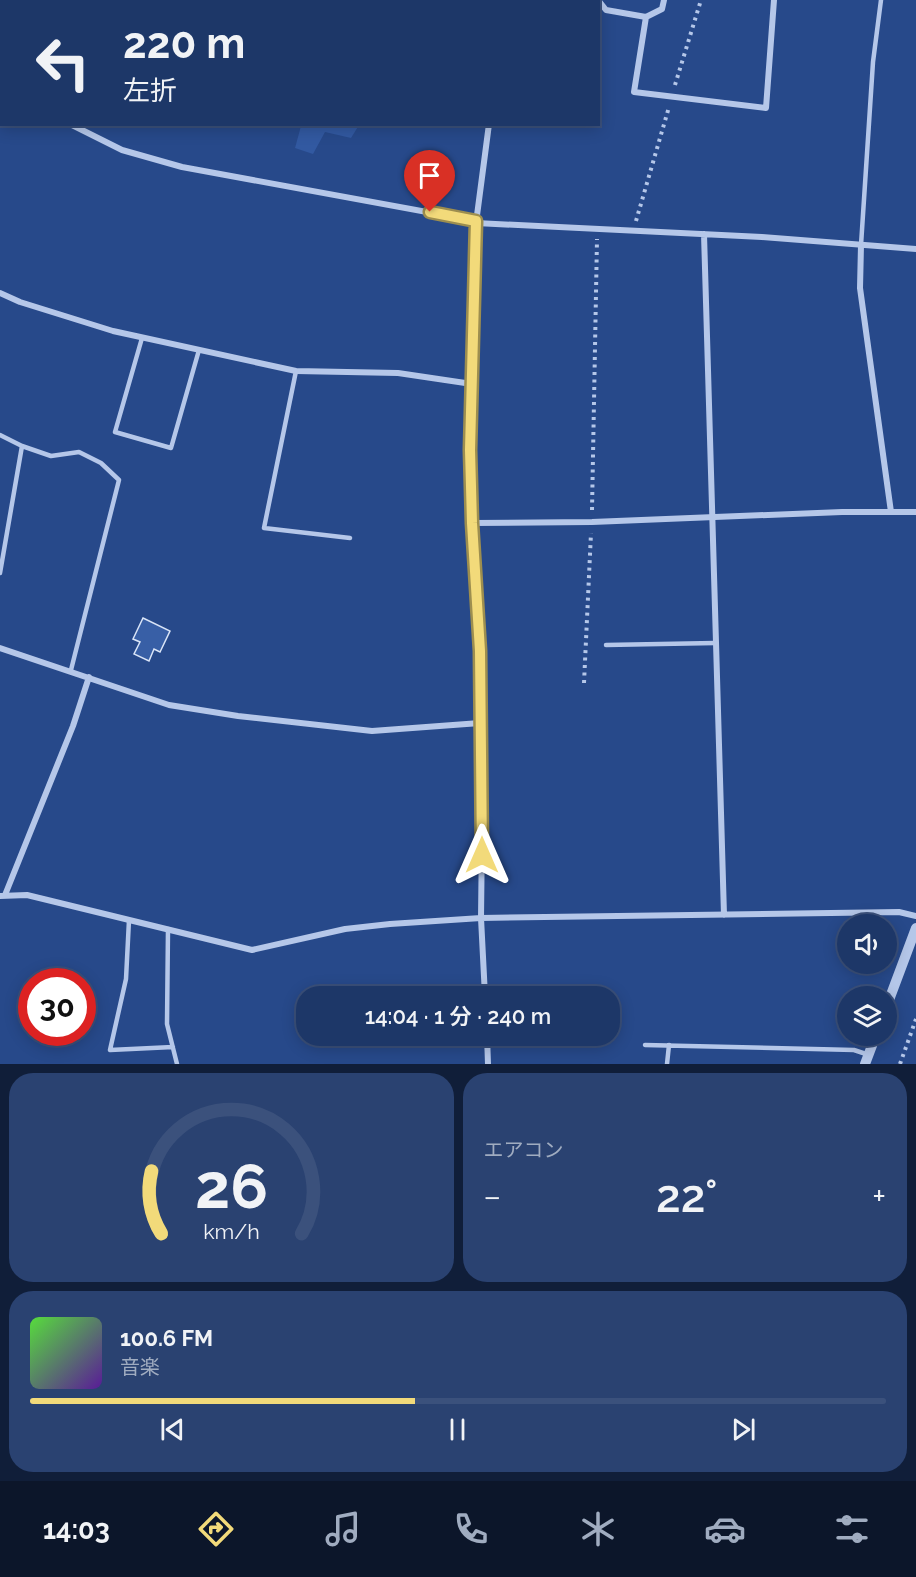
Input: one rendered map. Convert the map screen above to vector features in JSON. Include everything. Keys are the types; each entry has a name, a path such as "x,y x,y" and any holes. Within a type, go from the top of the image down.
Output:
{"street":[{"path":"600,2 606,10 646,17 662,9 664,0"},
{"path":"646,17 634,92 766,108 774,0"},
{"path":"74,126 122,150 182,167 476,222 704,234 916,249"},
{"path":"484,986 481,918 480,651 470,450 476,222 489,126"},
{"path":"704,234 724,915"},
{"path":"861,245 860,288 891,512"},
{"path":"0,293 113,331 296,371 398,373 472,384"},
{"path":"472,523 592,522 842,512 916,512"},
{"path":"0,648 89,676 169,705 372,731 480,723"},
{"path":"89,676 73,726 3,895 27,895 252,950 345,929 481,918 899,912 916,916"},
{"path":"894,986 916,928"},
{"path":"487,1046 488,1064"}],"lane":[{"path":"861,245 866,145 881,0"},
{"path":"142,338 115,432 171,448 199,350"},
{"path":"296,371 264,528 350,538"},
{"path":"0,435 51,456 79,452 101,463 119,480 71,670"},
{"path":"0,573 22,446"},
{"path":"606,645 715,643"},
{"path":"129,920 126,979 110,1050 173,1047"},
{"path":"168,929 167,1024 177,1064"},
{"path":"645,1045 854,1050 867,1059"},
{"path":"668,1064 669,1045"}],"path":[{"path":"584,683 592,522 597,229"},
{"path":"900,1064 916,1019"}],"shaded area":[{"path":"301,126 358,126 351,138 325,132 313,154 295,148"}],"building":[{"path":"143,618 170,631 160,652 154,649 149,661 134,654 140,642 133,639"}],"route":[{"path":"430,212 476,221 470,450 480,651 482,855"}]}
